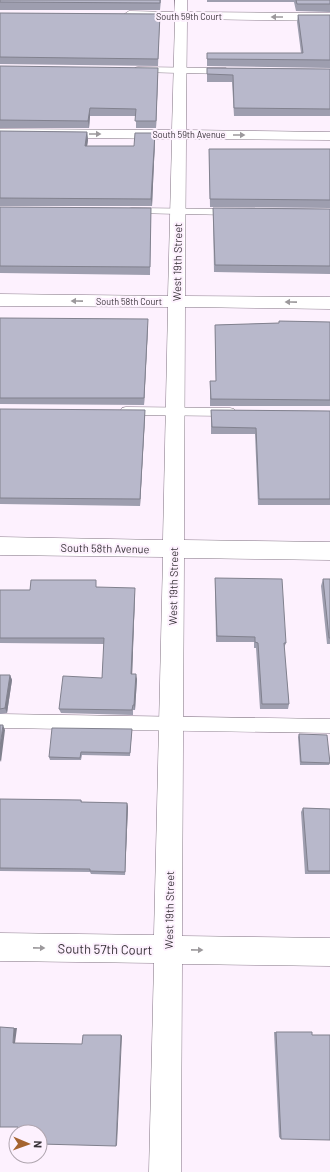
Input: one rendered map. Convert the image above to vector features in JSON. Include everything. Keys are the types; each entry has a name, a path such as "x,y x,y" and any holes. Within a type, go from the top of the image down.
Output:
{"street":[{"name":"South 59th Court","path":"116,15 181,8 330,17"},
{"name":"West 19th Street","path":"165,1172 181,8"},
{"name":"South 59th Avenue","path":"0,133 330,136"},
{"name":"South 58th Court","path":"0,300 330,303"},
{"name":"South 58th Avenue","path":"0,546 330,551"},
{"name":"South 57th Court","path":"0,947 330,952"}],"lane":[{"path":"130,70 239,71"},
{"path":"124,211 243,212"},
{"path":"117,411 245,412"},
{"path":"0,721 330,726"}],"building":[{"path":"0,0 160,0 160,3 0,2"},
{"path":"296,0 330,0 330,4 297,4"},
{"path":"0,13 160,14 158,59 0,57"},
{"path":"298,15 330,15 330,60 207,59 207,53 303,53"},
{"path":"0,66 158,68 156,121 135,121 136,109 90,108 88,121 0,120"},
{"path":"207,68 330,69 330,109 234,108 233,75 207,74"},
{"path":"0,131 87,132 85,146 134,146 135,133 155,133 151,199 0,198"},
{"path":"209,149 330,149 330,200 210,199"},
{"path":"0,207 151,208 150,267 0,266"},
{"path":"213,208 330,209 330,266 215,265"},
{"path":"0,318 148,319 144,398 0,398"},
{"path":"279,321 330,322 330,400 211,399 210,381 216,381 215,325 279,323"},
{"path":"0,409 145,410 140,499 0,498"},
{"path":"211,410 330,411 330,499 259,499 256,428 212,427"},
{"path":"215,578 282,579 286,643 284,643 289,704 262,704 258,643 255,642 255,637 217,636"},
{"path":"323,579 330,579 330,638 329,638"},
{"path":"31,580 96,580 96,587 135,588 131,674 136,674 134,705 132,710 59,709 63,676 102,678 104,638 0,638 0,590 30,590"},
{"path":"0,675 10,675 5,708 0,709"},
{"path":"0,725 3,725 0,747"},
{"path":"52,728 132,729 130,753 81,752 80,758 49,757"},
{"path":"299,734 327,735 330,763 301,762"},
{"path":"0,799 81,800 81,802 127,803 125,872 90,871 90,869 0,868"},
{"path":"303,808 330,809 330,871 308,871"},
{"path":"0,1027 14,1028 13,1043 82,1044 83,1035 121,1035 116,1146 48,1144 48,1124 8,1124 8,1127 0,1127"},
{"path":"276,1032 312,1032 312,1035 330,1035 330,1140 281,1139"}]}
